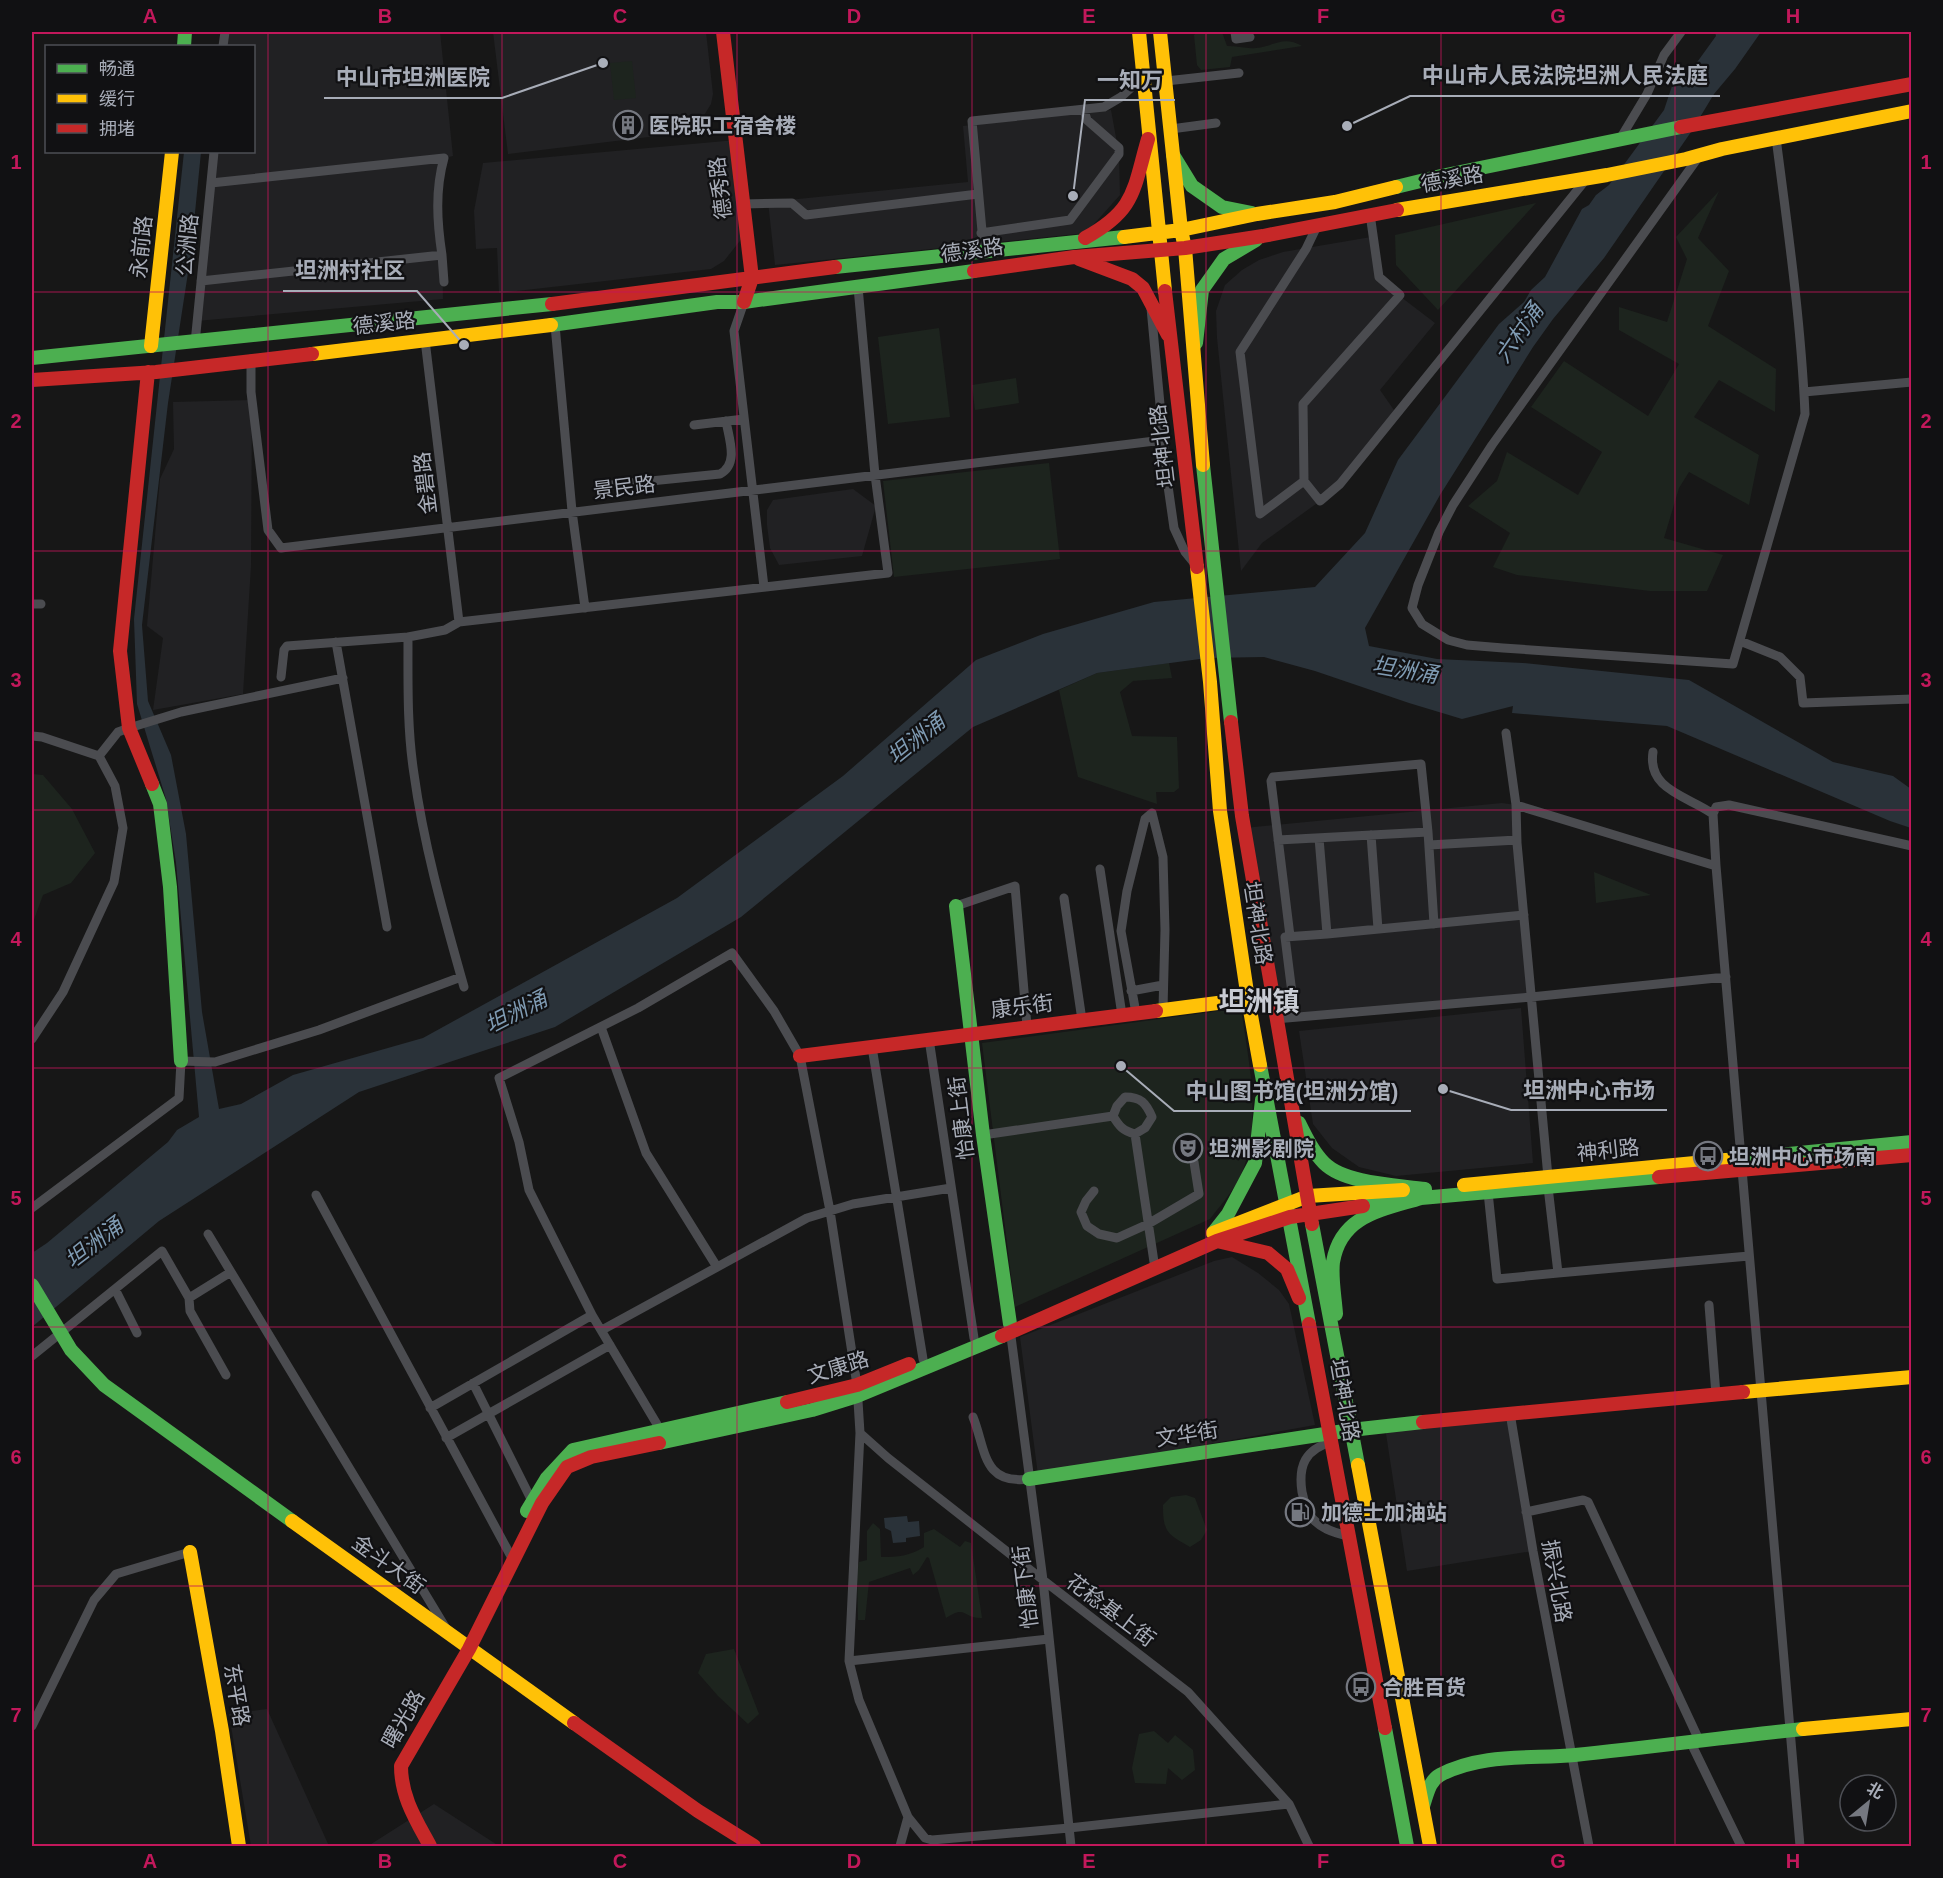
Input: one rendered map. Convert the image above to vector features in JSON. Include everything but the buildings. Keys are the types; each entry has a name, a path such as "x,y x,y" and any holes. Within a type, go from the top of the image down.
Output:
{"main road":[{"name":"德秀路","path":"723,32 752,278 744,302"},
{"name":"坦神北路","path":"1139,32 1161,250 1210,682 1220,811 1248,999 1407,1846"},
{"path":"1160,32 1181,230"},
{"name":"德溪路","path":"32,358 502,311 920,257 984,253 1181,230 1257,214 1335,202 1441,176 1620,139 1694,127 1911,84"},
{"name":"德溪路","path":"32,380 152,372 555,325 717,302 744,302 1074,257 1185,248 1263,236 1370,214 1606,175 1911,111"},
{"path":"1072,242 1087,238 1102,229 1129,204 1150,134"},
{"name":"永前路","path":"154,346 172,153"},
{"path":"1173,155 1192,186 1221,207 1257,214"},
{"name":"坦神北路","path":"1181,230 1185,248 1213,566 1242,816 1291,1109 1430,1846"},
{"path":"1194,366 1202,290 1224,259 1263,236"},
{"path":"1074,257 1132,279 1143,288 1171,340"},
{"path":"152,372 120,651 129,728 160,804 170,887 181,1061"},
{"name":"怡康上街","path":"956,906 983,1135 1010,1328"},
{"name":"康乐街","path":"800,1056 1248,999"},
{"path":"1215,1237 1255,1163 1260,1135 1263,1076"},
{"path":"1291,1109 1314,1151 1330,1168 1362,1179 1423,1193"},
{"name":"神利路","path":"1308,1196 1423,1193 1548,1182 1741,1164 1911,1142"},
{"path":"1741,1164 1911,1155"},
{"path":"1289,1210 1310,1213 1423,1193 1488,1192 1548,1182"},
{"path":"1334,1341 1337,1304 1333,1263 1342,1234 1364,1216 1423,1193"},
{"path":"510,1556 567,1467 591,1457 813,1410 1010,1328 1215,1237 1289,1210 1308,1196"},
{"path":"1215,1237 1268,1253 1287,1269 1311,1327"},
{"name":"文康路","path":"510,1556 536,1495 559,1461 573,1450 857,1390 974,1338 1010,1328 1154,1262 1215,1237"},
{"name":"金斗大街","path":"32,1285 71,1350 104,1385 698,1810 754,1846"},
{"name":"文华街","path":"1029,1479 1331,1438 1351,1430 1510,1413 1911,1377"},
{"name":"东平路","path":"190,1552 222,1731 239,1846"},
{"name":"曙光路","path":"430,1846 403,1795 400,1766 466,1645 510,1556"},
{"path":"1423,1806 1431,1783 1437,1777 1481,1762 1571,1755 1790,1729 1911,1719"}],"street":[{"path":"1235,32 1236,39 1250,38"},
{"path":"1620,139 1647,94 1664,55 1681,32"},
{"path":"1166,81 1239,73"},
{"path":"984,253 972,121 1104,107 1121,97 1143,77"},
{"path":"981,233 1070,220 1119,154 1119,148 1088,120 1084,110"},
{"path":"1171,129 1216,123"},
{"path":"1700,155 1499,436 1439,532 1418,585 1412,608 1422,624 1448,640 1467,645 1733,664 1805,414 1788,229 1776,138"},
{"name":"公洲路","path":"192,343 201,281 214,153"},
{"path":"211,183 444,158 438,187 437,211 444,282"},
{"path":"1370,214 1379,277 1400,295 1303,404 1304,481 1320,501 1340,484 1588,177"},
{"path":"743,204 792,202 806,215 978,194"},
{"path":"1304,481 1260,514 1240,352 1306,249 1318,224"},
{"path":"201,281 442,255"},
{"path":"281,677 284,650 288,646 408,637 445,630 459,622 888,573 875,475 858,287"},
{"path":"1150,299 1174,528 1185,552 1197,567"},
{"path":"744,302 734,331 764,587"},
{"path":"555,325 572,511 585,608"},
{"name":"金碧路","path":"425,340 459,622"},
{"name":"景民路","path":"251,359 251,392 268,530 281,548 1163,440"},
{"path":"1804,392 1911,382"},
{"path":"694,425 744,419"},
{"path":"611,484 720,474 730,466 732,459 726,421"},
{"path":"672,479 674,499"},
{"path":"32,1208 179,1098 181,1061 215,1062 463,982 432,875 413,772 408,703 408,637"},
{"path":"1740,641 1780,657 1800,677 1803,704 1911,699"},
{"path":"336,642 387,927"},
{"path":"99,756 118,732 129,728 181,712 343,678"},
{"path":"1506,733 1516,805 1517,840 1558,1273"},
{"path":"32,736 42,737 99,756 115,786 123,828 114,882 63,992 32,1039"},
{"path":"1653,752 1651,765 1657,778 1664,785 1713,814"},
{"path":"1290,936 1271,781 1273,777 1421,764 1434,924"},
{"path":"1516,805 1716,866"},
{"path":"1800,1846 1713,814 1716,807 1729,806 1911,846"},
{"path":"1129,1014 1131,991 1121,931 1127,891 1145,819 1152,813 1163,857 1166,930 1163,1010"},
{"path":"1278,840 1428,832"},
{"path":"1371,835 1378,929"},
{"path":"1319,838 1327,934"},
{"path":"1429,845 1517,840"},
{"path":"1100,869 1129,1014"},
{"path":"956,906 1015,886 1027,1026"},
{"path":"1064,898 1082,1020"},
{"path":"1295,1017 1285,937 1524,915"},
{"path":"674,1439 661,1431 592,1315 529,1190 519,1142 499,1078 601,1027 732,953 774,1011 800,1056 830,1211 857,1390 860,1433 849,1661 859,1700 908,1817 925,1838 932,1840 1070,1828 1289,1804"},
{"path":"1275,1019 1532,997 1726,977"},
{"path":"1131,991 1163,985"},
{"path":"601,1027 646,1153 717,1268"},
{"path":"929,1039 974,1338"},
{"path":"872,1047 923,1359"},
{"path":"1136,1097 1147,1103 1152,1117 1145,1128 1135,1134 1126,1132 1113,1116 1117,1106 1125,1098 1136,1097"},
{"path":"983,1135 1113,1116"},
{"path":"1135,1134 1154,1262"},
{"path":"1094,1191 1081,1212 1087,1226 1099,1234 1116,1238 1148,1224 1199,1194 1194,1162"},
{"path":"602,1330 807,1218 853,1204 951,1188"},
{"path":"1488,1192 1497,1279 1749,1256"},
{"path":"316,1195 510,1556"},
{"path":"208,1234 448,1632"},
{"path":"32,1356 162,1251 189,1298 190,1311 226,1375"},
{"path":"189,1298 231,1272"},
{"path":"115,1289 136,1333"},
{"path":"1709,1305 1716,1395"},
{"path":"430,1408 592,1315"},
{"name":"怡康下街","path":"1010,1328 1049,1639 1071,1846"},
{"path":"446,1437 610,1345"},
{"path":"473,1383 515,1466 536,1495"},
{"name":"振兴北路","path":"1510,1413 1526,1512 1589,1846"},
{"path":"973,1417 986,1460 1006,1479 1016,1481 1029,1479"},
{"name":"花稔基上街","path":"860,1433 888,1458 1042,1580 1188,1692 1289,1804 1309,1846"},
{"path":"1331,1438 1312,1450 1301,1468 1304,1502 1308,1514 1316,1522 1332,1533 1349,1536"},
{"path":"515,1466 536,1495"},
{"path":"1526,1512 1582,1500 1588,1502 1741,1846"},
{"path":"32,1726 94,1600 116,1574 190,1552"},
{"path":"849,1661 1049,1639"},
{"path":"900,1846 908,1817"}],"shaded area":[{"path":"225,32 440,32 453,156 444,158 441,167 443,299 196,321 214,153 255,153 255,45 223,45"},
{"path":"493,32 706,32 713,94 711,104 703,117 682,133 508,154"},
{"path":"1197,32 1222,32 1227,46 1256,48 1289,41 1302,46 1232,57 1230,67 1201,70 1197,65 1194,35"},
{"path":"632,61 636,98 614,100 610,63"},
{"path":"1111,110 1119,154 1120,195 1086,233 775,265 768,202 968,182 963,126"},
{"path":"736,140 747,232 724,261 711,269 499,293 497,248 476,249 474,211 483,163"},
{"path":"1719,191 1698,238 1729,271 1708,326 1776,369 1775,412 1719,380 1694,417 1759,455 1749,505 1689,472 1679,488 1664,538 1723,555 1707,591 1650,591 1517,575 1493,567 1510,533 1468,506 1497,481 1507,452 1578,495 1602,452 1531,407 1564,361 1648,416 1679,364 1619,330 1619,307 1667,322 1687,259 1676,237"},
{"path":"1536,203 1438,310 1396,265 1395,235"},
{"path":"1371,237 1380,281 1435,323 1380,390 1396,413 1320,501 1262,543 1241,571 1217,338 1216,311 1225,285 1242,270 1259,260 1283,252"},
{"path":"939,328 950,417 888,424 878,337"},
{"path":"1016,378 1019,403 975,410 972,385"},
{"path":"252,400 251,566 243,694 153,710 163,638 147,626 160,479 174,449 173,402"},
{"path":"1049,463 1060,559 894,577 883,481"},
{"path":"853,489 876,506 862,556 779,565 770,548 767,525 767,510 773,500"},
{"path":"1169,663 1172,678 1133,681 1120,692 1132,736 1177,737 1179,788 1174,792 1156,792 1157,804 1078,777 1059,690 1097,673"},
{"path":"32,774 43,775 72,809 95,853 71,883 43,895 32,925"},
{"path":"1502,803 1516,805 1531,997 1275,1019 1244,828"},
{"path":"1594,872 1651,895 1596,903"},
{"path":"1241,1008 1252,1086 1252,1125 1245,1164 1235,1186 1225,1200 1210,1219 1015,1307 982,1043"},
{"path":"1521,1008 1533,1163 1396,1176 1359,1167 1332,1148 1313,1124 1299,1031"},
{"path":"1232,1257 1258,1273 1279,1290 1289,1304 1315,1425 1038,1475 1020,1337 1214,1261"},
{"path":"1510,1413 1533,1551 1407,1571 1385,1427"},
{"path":"1186,1495 1195,1498 1207,1530 1201,1540 1190,1547 1171,1535 1165,1527 1163,1514 1163,1505 1171,1497"},
{"path":"873,1523 880,1529 881,1557 904,1555 919,1550 924,1547 924,1533 934,1529 960,1547 965,1541 971,1543 982,1618 958,1612 946,1618 927,1557 913,1575 910,1568 869,1582 865,1620 858,1620 857,1571 859,1562 867,1560 867,1531"},
{"path":"734,1649 759,1714 748,1724 718,1696 698,1673 706,1654"},
{"path":"267,1709 329,1846 251,1846 229,1714"},
{"path":"1154,1731 1168,1743 1175,1735 1193,1750 1195,1770 1182,1780 1168,1768 1166,1784 1135,1783 1132,1768 1139,1734"},
{"path":"434,1804 499,1846 368,1846"}],"water":[{"path":"1715,32 1761,32 1714,94 1691,132 1604,258 1553,319 1533,347 1440,495 1365,628 1369,646 1437,659 1523,663 1689,680 1833,762 1893,776 1911,789 1911,828 1667,726 1512,713 1513,706 1462,719 1315,671 1264,657 1207,658 1097,673 973,727 741,917 555,1027 359,1092 159,1221 32,1327 32,1253 168,1142 177,1130 199,1117 176,863 166,799 137,704 134,619 184,153 201,153 191,253 168,403 142,625 148,701 171,755 186,834 202,1012 219,1109 241,1104 293,1075 423,1038 677,898 843,776 976,660 1043,634 1154,602 1315,587 1365,533 1398,460 1499,324 1524,302 1531,290 1545,277 1582,209 1609,185 1664,110 1673,83 1679,73 1690,72 1716,36"},
{"path":"907,1516 908,1522 919,1521 920,1536 906,1538 906,1542 893,1543 891,1531 885,1528 884,1518"}],"traffic: fast":[{"path":"184,45 185,32"},
{"path":"1396,187 1681,127"},
{"path":"1173,155 1192,186 1222,207 1252,213"},
{"path":"835,267 1124,237"},
{"path":"1196,343 1202,290 1224,259 1256,240"},
{"path":"551,325 974,271"},
{"path":"32,358 552,304"},
{"path":"1203,465 1231,722"},
{"path":"152,784 160,804 170,887 181,1061"},
{"path":"956,906 983,1135 1010,1324"},
{"path":"1260,1065 1309,1324"},
{"path":"1213,1233 1228,1214 1255,1163 1262,1100"},
{"path":"1299,1123 1316,1154 1333,1170 1372,1182 1425,1189"},
{"path":"1726,1160 1912,1142"},
{"path":"1363,1206 1421,1198 1659,1177"},
{"path":"1336,1314 1333,1262 1337,1246 1345,1234 1365,1217 1421,1198"},
{"path":"1312,1224 1358,1465"},
{"path":"32,1285 71,1350 104,1385 292,1521"},
{"path":"659,1443 812,1410 857,1396 1002,1336"},
{"path":"527,1511 547,1478 573,1450 787,1402"},
{"path":"1029,1479 1351,1430 1423,1422"},
{"path":"1385,1728 1407,1846"},
{"path":"1423,1806 1436,1778 1472,1763 1506,1758 1575,1755 1803,1729"}],"traffic: slow":[{"path":"1139,32 1165,291"},
{"path":"1160,32 1181,230 1185,248 1203,465"},
{"path":"1397,210 1607,175 1686,159 1722,149 1912,111"},
{"path":"151,346 172,153"},
{"path":"1124,237 1181,230 1257,214 1335,202 1396,187"},
{"path":"312,354 551,325"},
{"path":"1197,567 1210,682 1220,811 1260,1065"},
{"path":"1156,1011 1248,999"},
{"path":"1464,1185 1726,1160"},
{"path":"1213,1233 1308,1196 1403,1190"},
{"path":"1743,1392 1912,1377"},
{"path":"1358,1465 1430,1846"},
{"path":"292,1521 574,1723"},
{"path":"190,1552 222,1731 239,1846"},
{"path":"1803,1729 1912,1719"}],"traffic: jam":[{"path":"723,32 752,278 744,302"},
{"path":"1681,127 1912,84"},
{"path":"1085,238 1102,228 1123,208 1135,185 1148,139"},
{"path":"974,271 1074,257 1185,248 1263,236 1397,210"},
{"path":"1079,259 1132,279 1143,288 1168,335"},
{"path":"552,304 835,267"},
{"path":"1165,291 1197,567"},
{"path":"32,380 156,372 312,354"},
{"path":"148,372 120,651 129,728 152,784"},
{"path":"1231,722 1242,816 1312,1224"},
{"path":"800,1056 1156,1011"},
{"path":"1659,1177 1912,1155"},
{"path":"1002,1336 1217,1241 1290,1217 1363,1206"},
{"path":"1217,1241 1268,1253 1287,1269 1299,1298"},
{"path":"1309,1324 1385,1728"},
{"path":"787,1402 857,1385 909,1364"},
{"path":"1423,1422 1743,1392"},
{"path":"430,1846 406,1798 401,1766 469,1649 542,1503 567,1467 591,1457 659,1443"},
{"path":"574,1723 698,1811 754,1846"}],"place":[{"name":"中山市坦洲医院","path":"603,63"},
{"name":"医院职工宿舍楼","path":"628,125"},
{"name":"中山市人民法院坦洲人民法庭","path":"1347,126"},
{"name":"一知万","path":"1073,196"},
{"name":"坦洲村社区","path":"464,345"},
{"name":"中山图书馆(坦洲分馆)","path":"1121,1066"},
{"name":"坦洲中心市场","path":"1443,1089"},
{"name":"坦洲影剧院","path":"1188,1148"},
{"name":"坦洲中心市场南","path":"1708,1156"},
{"name":"加德士加油站","path":"1300,1512"},
{"name":"合胜百货","path":"1361,1687"}],"district":[{"name":"坦洲镇","path":"1259,1002"}],"water label":[{"name":"六村涌","path":"1519,333"},
{"name":"坦洲涌","path":"1405,670"},
{"name":"坦洲涌","path":"916,739"},
{"name":"坦洲涌","path":"516,1012"},
{"name":"坦洲涌","path":"94,1243"}]}
